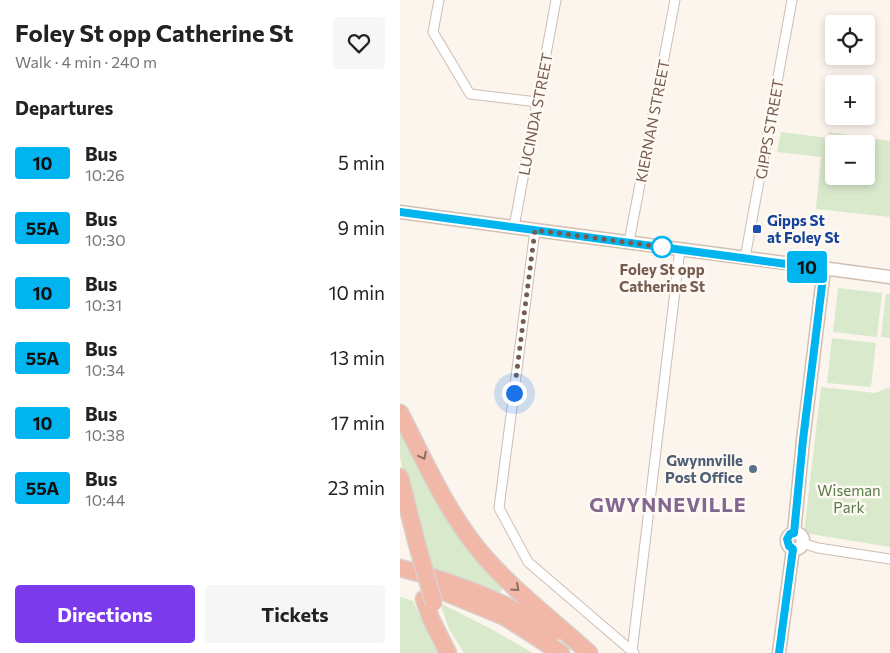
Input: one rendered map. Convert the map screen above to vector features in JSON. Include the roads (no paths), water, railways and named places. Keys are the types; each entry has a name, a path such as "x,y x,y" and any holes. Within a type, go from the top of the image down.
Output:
{"highway":[{"path":"400,413 451,509 482,554 501,574 589,653"},
{"path":"400,477 412,543"},
{"path":"400,512 412,543 428,596 458,653"},
{"path":"400,568 439,578 483,594 529,617 584,653"},
{"path":"400,578 428,596 505,617 562,653"},
{"path":"428,596 430,618 448,653"},
{"path":"428,596 452,601 515,632 546,653"}],"main road":[{"path":"400,212 890,277"},
{"path":"779,653 798,546 789,546 786,542 790,534 794,533 803,440 824,269"}],"street":[{"path":"439,0 433,32 470,94 537,102"},
{"name":"LUCINDA STREET","path":"514,227 556,0"},
{"name":"KIERNAN STREET","path":"629,242 675,0"},
{"name":"GIPPS STREET","path":"745,258 792,0"},
{"path":"535,230 500,508 528,562 633,652"},
{"path":"633,652 680,249"},
{"path":"798,546 890,559"}],"place":[{"name":"Gipps St at Foley St","path":"757,229"},
{"name":"Foley St opp Catherine St","path":"662,247"},
{"name":"Gwynnville Post Office","path":"753,469"}],"district":[{"name":"GWYNNEVILLE","path":"668,504"}],"park label":[{"name":"Wiseman Park","path":"849,498"}]}
